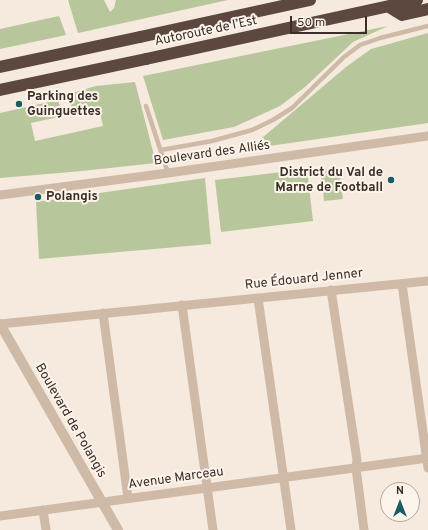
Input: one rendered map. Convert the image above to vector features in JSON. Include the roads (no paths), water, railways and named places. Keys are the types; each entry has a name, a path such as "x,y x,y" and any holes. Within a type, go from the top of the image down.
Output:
{"highway":[{"name":"Autoroute de l’Est","path":"0,67 310,0"},
{"name":"Autoroute de l’Est","path":"0,90 417,0"},
{"path":"389,7 402,15 428,9"}],"street":[{"name":"Boulevard des Alliés","path":"0,195 428,136"},
{"name":"Rue Édouard Jenner","path":"0,324 428,281"},
{"path":"402,284 428,468"},
{"path":"330,290 357,460 356,468 364,530"},
{"path":"258,298 291,530"},
{"path":"182,305 213,530"},
{"path":"103,313 128,498"},
{"name":"Boulevard de Polangis","path":"0,324 118,530"},
{"name":"Avenue Marceau","path":"0,516 427,458"},
{"path":"44,510 46,530"}],"lane":[{"path":"161,150 212,141 252,130 273,120 292,108 344,57 360,46 380,38 428,26"},
{"path":"146,106 168,173"}],"place":[{"name":"Parking des Guinguettes","path":"19,104"},
{"name":"District du Val de Marne de Football","path":"391,180"},
{"name":"Polangis","path":"38,197"}]}
